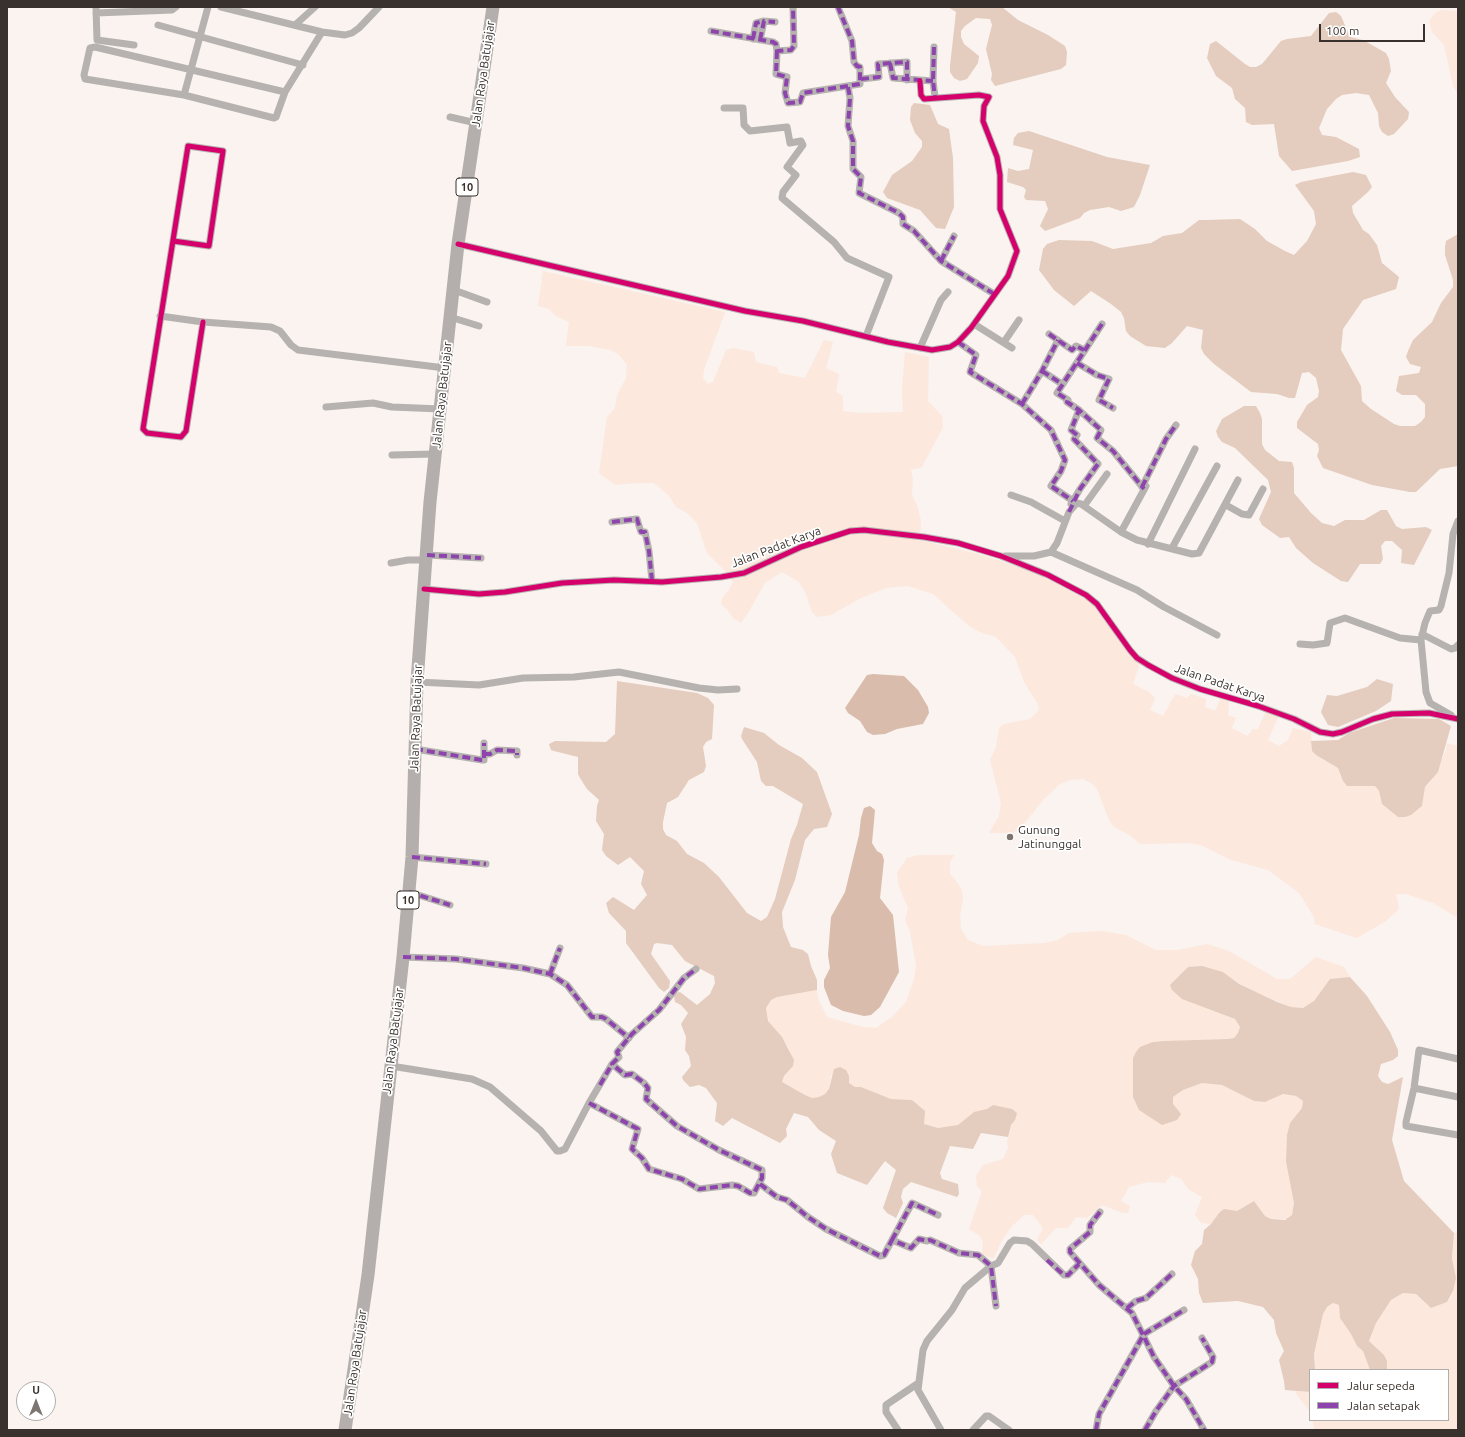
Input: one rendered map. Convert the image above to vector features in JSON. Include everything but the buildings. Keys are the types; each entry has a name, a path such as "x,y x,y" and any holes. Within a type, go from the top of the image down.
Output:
{"highway":[{"name":"Jalan Raya Batujajar","path":"345,1430 362,1318 409,892 412,856 412,804 416,749 417,682 435,454 458,244 493,7"}],"street":[{"path":"134,45 96,40 96,10 172,10 176,7"},
{"path":"184,95 208,7"},
{"path":"221,7 322,32 345,35 352,33 379,7"},
{"path":"251,14 258,7"},
{"path":"295,25 315,7"},
{"path":"777,51 791,50 794,46 793,7"},
{"path":"711,31 773,42 776,44 776,74 787,77 785,94 788,103 800,102 803,93 860,84 860,67 854,62 850,34 838,7"},
{"path":"757,39 764,21 774,22"},
{"path":"158,25 303,65"},
{"path":"285,92 96,47 90,48 84,75 85,79 184,95 274,118 276,117 285,92 322,32"},
{"path":"934,47 933,81 935,98"},
{"path":"861,79 879,77 878,64 907,62 908,80"},
{"path":"890,63 892,78 933,81"},
{"path":"458,244 738,309 803,321 920,348 944,349 958,342 974,324 1008,276 1017,251 1000,209 1000,175 997,157 983,121 984,106 989,97 979,95 923,98 920,81"},
{"path":"848,87 850,98 848,126 853,140 853,169 862,180 859,193 902,216 903,224 914,231 941,261 994,294"},
{"path":"724,108 742,108 744,125 750,131 787,127 790,143 801,141 803,145 787,167 796,175 783,192 782,198 834,242 846,256 889,277 866,336"},
{"path":"450,118 476,123"},
{"path":"174,241 209,246 223,151 188,146 143,429 147,433 181,437 186,431 203,322"},
{"path":"941,261 954,236"},
{"path":"454,290 487,302"},
{"path":"920,348 941,300 948,292"},
{"path":"160,316 203,322 271,326 280,331 291,345 298,350 445,368"},
{"path":"450,317 479,326"},
{"path":"1004,342 1019,320"},
{"path":"974,324 1012,348"},
{"path":"1102,324 1057,393 1101,430 1097,438 1113,452 1144,488"},
{"path":"1049,334 1072,350 1076,346 1084,350"},
{"path":"1022,404 1042,372 1058,340"},
{"path":"958,342 976,353 970,372 1022,404 1051,430 1065,460 1061,472 1051,486 1073,501"},
{"path":"1077,363 1109,379 1099,400 1113,408"},
{"path":"1042,372 1062,384"},
{"path":"326,408 373,403 393,407 441,410"},
{"path":"1051,552 1058,543 1073,501 1098,464 1074,439 1077,435 1071,430 1079,410"},
{"path":"1121,532 1144,488 1166,439 1176,425"},
{"path":"1148,544 1195,449"},
{"path":"392,456 435,454"},
{"path":"1172,548 1217,466"},
{"path":"1144,488 1154,473"},
{"path":"1084,506 1107,474"},
{"path":"1069,512 1075,504 1084,506 1121,532 1148,544 1172,548 1192,554 1199,553 1238,480"},
{"path":"1226,505 1242,514 1249,514 1263,489"},
{"path":"1011,495 1031,502 1065,520"},
{"path":"612,522 637,518 641,532 645,532 649,551 652,582"},
{"path":"1458,521 1453,534 1449,573 1439,610 1430,611 1421,637 1426,692 1430,703 1458,719"},
{"name":"Jalan Padat Karya","path":"424,589 478,594 505,592 562,582 614,580 652,582 721,577 744,573 801,547 850,531 862,530 924,537 958,543 1001,556 1048,575 1086,595 1098,604 1130,650 1148,665 1200,689 1258,706 1294,719 1320,732 1333,734 1342,732 1373,719 1392,714 1429,713 1458,719"},
{"path":"1001,556 1034,556 1051,552 1137,590 1164,607 1217,635"},
{"path":"391,563 426,558 481,558"},
{"path":"1300,644 1313,645 1327,643 1330,623 1345,618 1400,638 1421,637 1451,649 1458,645"},
{"path":"417,682 479,685 523,678 574,677 619,672 699,688 737,690"},
{"path":"416,749 484,760 484,743"},
{"path":"484,754 490,754 497,750 517,751 517,755"},
{"path":"412,856 486,864"},
{"path":"409,892 450,905"},
{"path":"550,974 560,948"},
{"path":"403,957 450,958 523,968 550,974 567,985 592,1017 602,1017 606,1019 629,1038"},
{"path":"391,1066 472,1079 490,1087 541,1131 557,1150 560,1151 566,1149 588,1103 612,1064 618,1058 617,1052 629,1038 659,1010 684,978 696,969"},
{"path":"1458,1059 1419,1050 1414,1088 1408,1110 1406,1126 1458,1135"},
{"path":"588,1103 638,1129 632,1149 642,1158 649,1169 678,1177 699,1189 732,1185 738,1186 752,1194 760,1184 763,1174 762,1170 719,1150 677,1126 646,1099 648,1088 644,1083 632,1074 625,1075 612,1064"},
{"path":"1414,1088 1458,1098"},
{"path":"760,1184 777,1197 787,1200 826,1229 880,1256 884,1255 912,1203 938,1215"},
{"path":"1100,1212 1090,1225 1090,1232 1070,1249 1071,1255 1099,1285 1127,1308 1144,1334 1154,1358 1174,1386 1186,1399 1204,1430"},
{"path":"892,1240 911,1248 918,1239 927,1241 930,1240 959,1253 978,1255 991,1266 996,1306"},
{"path":"941,1430 920,1396 917,1384 923,1350 927,1342 952,1310 965,1288 991,1266 998,1263 1010,1243 1019,1240 1032,1244 1064,1275 1068,1275 1079,1264"},
{"path":"1127,1308 1136,1301 1146,1298 1172,1274"},
{"path":"1096,1430 1100,1414 1144,1334 1184,1310"},
{"path":"1145,1430 1156,1411 1174,1386 1212,1362 1213,1357 1202,1338"},
{"path":"898,1430 886,1412 886,1405 917,1384"},
{"path":"973,1430 986,1416 989,1416 1009,1430"}],"shaded area":[{"path":"948,7 1002,7 1018,20 1048,35 1065,46 1067,52 1066,65 1061,69 995,86 991,80 992,74 986,49 992,25 990,19 976,18 961,31 961,37 964,44 979,56 978,63 967,79 960,81 954,78 950,72 956,12"},
{"path":"1443,10 1458,11 1458,95 1453,86 1444,45 1432,32 1429,21 1436,12"},
{"path":"1336,12 1341,16 1350,37 1363,40 1386,53 1389,59 1391,71 1386,83 1395,97 1409,112 1408,119 1394,134 1388,136 1382,132 1379,126 1378,113 1369,95 1356,93 1342,95 1327,109 1319,128 1322,135 1336,137 1359,149 1360,157 1348,161 1292,171 1279,156 1274,124 1252,125 1246,122 1245,108 1235,99 1232,88 1216,76 1207,58 1210,44 1216,41 1245,64 1250,67 1256,67 1262,64 1281,41 1311,36 1329,13"},
{"path":"914,103 930,105 938,124 949,129 953,158 954,207 945,229 936,228 920,210 887,198 883,192 892,175 912,161 922,147 922,141 915,133 910,120 911,107"},
{"path":"1029,131 1107,157 1150,165 1140,195 1134,207 1121,211 1109,207 1090,210 1084,213 1080,218 1045,231 1040,226 1048,209 1045,201 1026,200 1024,197 1026,190 1023,187 1007,182 1008,168 1018,171 1029,169 1033,150 1013,145 1014,138 1018,133"},
{"path":"1353,172 1366,175 1372,187 1352,206 1353,213 1363,230 1369,234 1377,245 1382,263 1399,277 1396,289 1363,300 1343,329 1341,350 1361,386 1362,401 1371,409 1394,424 1400,426 1415,426 1425,417 1425,404 1416,395 1402,395 1396,391 1399,376 1419,373 1421,367 1410,364 1406,357 1408,351 1413,340 1432,322 1441,303 1453,287 1453,280 1445,255 1445,247 1446,241 1458,234 1458,466 1440,469 1416,492 1372,485 1323,468 1317,456 1319,450 1318,444 1297,428 1297,422 1307,405 1318,397 1319,391 1316,378 1309,372 1302,373 1295,398 1289,398 1277,394 1251,392 1214,364 1204,354 1201,348 1203,330 1187,326 1172,343 1165,348 1146,346 1130,336 1126,331 1124,318 1121,312 1111,304 1091,291 1074,306 1054,290 1039,270 1043,249 1047,244 1059,240 1092,241 1113,249 1151,243 1163,236 1182,233 1199,220 1240,219 1255,229 1267,241 1294,255 1307,241 1316,224 1314,211 1295,185 1301,182"},
{"path":"543,271 725,312 704,370 703,378 708,384 713,382 726,350 733,348 754,352 756,362 777,367 779,373 805,378 824,340 833,342 826,368 839,374 836,392 843,396 843,411 860,413 903,412 902,389 905,352 929,357 928,401 942,416 943,427 922,467 911,470 913,479 912,495 918,508 921,521 920,540 982,555 1037,573 1094,604 1140,663 1133,684 1149,692 1155,698 1150,710 1163,716 1175,694 1187,698 1191,694 1206,699 1205,707 1215,711 1221,697 1229,700 1228,715 1236,718 1232,728 1247,736 1253,729 1258,729 1266,711 1279,715 1268,740 1279,746 1288,740 1293,728 1311,732 1312,750 1316,755 1338,768 1343,781 1347,786 1375,786 1379,791 1382,804 1398,817 1411,815 1422,806 1425,787 1430,783 1445,753 1447,743 1458,746 1458,918 1433,903 1406,894 1396,894 1399,907 1397,911 1386,921 1357,938 1315,924 1314,917 1299,893 1268,870 1231,860 1201,845 1188,843 1140,844 1131,836 1113,826 1109,820 1097,789 1093,784 1083,779 1070,780 1059,785 1044,799 1023,825 1013,833 989,833 999,816 1001,803 990,760 996,747 999,728 1004,724 1030,719 1039,710 1038,704 1024,682 1015,657 996,637 982,633 969,626 933,594 908,586 886,588 859,599 831,615 817,617 812,612 806,594 799,582 782,572 765,583 741,623 733,618 727,609 721,604 722,598 729,590 733,582 727,573 707,553 697,523 687,513 676,507 669,496 654,483 615,485 599,473 607,417 615,408 617,395 626,378 627,365 619,355 611,350 588,346 566,346 569,322 556,316 549,309 538,306"},
{"path":"1244,406 1256,406 1262,419 1262,444 1265,450 1279,461 1292,462 1294,468 1294,493 1311,513 1322,523 1334,526 1345,520 1364,520 1381,510 1387,510 1396,526 1402,529 1426,527 1432,530 1414,565 1401,563 1402,550 1392,541 1385,541 1381,546 1383,559 1380,564 1360,564 1348,582 1341,581 1313,563 1296,548 1289,537 1280,538 1262,525 1259,519 1271,492 1268,480 1235,448 1222,442 1216,431 1222,419"},
{"path":"867,675 904,676 918,690 928,707 929,713 923,724 897,729 885,734 873,735 867,732 860,721 848,713 845,708"},
{"path":"1377,679 1393,684 1391,701 1376,711 1338,727 1328,725 1321,712 1327,695 1337,696 1367,687"},
{"path":"617,681 697,693 708,698 714,705 712,739 706,742 703,747 706,766 704,772 689,780 678,797 667,803 663,829 666,835 677,841 687,854 704,863 719,877 747,913 761,921 767,917 775,899 791,839 803,804 773,786 766,786 761,781 757,762 741,736 744,727 764,733 779,745 802,758 817,772 832,814 827,827 814,829 805,840 795,880 782,912 783,927 791,947 803,950 808,954 817,980 817,990 777,997 771,1000 766,1008 768,1021 782,1037 794,1060 793,1066 784,1076 782,1082 812,1098 819,1097 825,1094 829,1089 834,1069 840,1067 846,1070 849,1076 849,1083 855,1087 861,1087 891,1099 912,1100 925,1111 924,1124 938,1128 958,1125 974,1112 987,1109 993,1105 1012,1109 1017,1113 1015,1120 1011,1125 1008,1137 981,1133 973,1149 950,1146 940,1173 942,1179 958,1184 959,1194 957,1197 911,1182 903,1189 901,1197 903,1203 896,1218 887,1213 883,1208 896,1170 885,1161 867,1185 837,1173 831,1154 836,1141 819,1130 808,1117 794,1113 786,1129 787,1136 780,1143 732,1118 723,1126 715,1121 717,1103 706,1088 699,1085 690,1087 683,1080 682,1077 691,1066 689,1056 685,1050 686,1037 681,1024 688,1013 681,1005 675,1002 674,996 676,993 680,992 697,1005 710,994 715,983 714,976 685,961 672,945 657,943 654,944 651,954 670,981 669,988 664,992 659,988 626,943 626,931 609,913 606,903 613,897 634,910 647,895 641,884 644,871 630,857 618,865 606,856 602,850 604,834 596,821 599,800 587,789 578,774 578,757 551,750 549,744 555,741 606,742 615,734"},
{"path":"1394,718 1439,719 1451,726 1438,772 1425,787 1422,806 1411,815 1405,817 1398,817 1382,804 1379,791 1375,786 1347,786 1343,781 1338,768 1312,751 1311,741 1338,740 1349,733"},
{"path":"870,806 875,810 872,843 877,851 882,854 884,860 880,898 893,915 899,972 880,1007 871,1015 864,1016 843,1011 831,1005 824,987 824,980 830,968 828,955 831,917 845,892 864,808"},
{"path":"919,855 954,855 950,862 950,874 962,891 963,898 960,916 961,929 968,940 983,946 1045,943 1058,940 1069,933 1103,931 1126,935 1156,950 1178,950 1207,944 1229,951 1277,979 1290,979 1316,957 1344,967 1350,977 1330,979 1314,1001 1303,1008 1291,1007 1257,993 1239,984 1223,972 1209,1008 1235,1019 1240,1027 1234,1038 1153,1042 1173,1104 1172,1098 1183,1090 1202,1083 1222,1085 1254,1101 1265,1102 1283,1094 1296,1096 1303,1101 1302,1108 1290,1123 1286,1162 1294,1203 1292,1215 1289,1219 1271,1219 1265,1216 1254,1201 1237,1211 1219,1213 1211,1224 1201,1223 1195,1215 1202,1197 1188,1189 1181,1179 1171,1175 1165,1183 1148,1182 1129,1187 1121,1201 1130,1206 1128,1213 1123,1213 1102,1205 1087,1218 1076,1217 1068,1228 1056,1228 1041,1244 1037,1240 1043,1228 1033,1215 1024,1215 1011,1227 1001,1242 993,1259 982,1254 983,1242 980,1236 969,1229 982,1191 977,1186 976,1176 983,1165 1003,1159 1008,1148 1007,1142 1011,1125 1015,1120 993,1105 987,1109 974,1113 958,1125 938,1128 924,1124 912,1100 891,1099 861,1087 855,1087 849,1083 849,1076 831,1075 829,1089 825,1094 812,1098 782,1082 784,1076 793,1066 789,1048 768,1021 766,1008 771,1000 777,997 817,990 818,999 827,1017 863,1027 876,1028 892,1017 906,1002 914,979 916,965 910,932 905,920 908,908 899,887 897,873 907,858"},
{"path":"1202,966 1223,972 1239,984 1277,1002 1291,1007 1303,1008 1314,1001 1330,979 1350,977 1367,996 1390,1032 1398,1050 1398,1056 1393,1060 1381,1064 1378,1076 1382,1082 1388,1084 1403,1077 1392,1140 1404,1181 1454,1233 1452,1258 1456,1278 1453,1291 1447,1302 1431,1308 1416,1294 1403,1293 1391,1300 1376,1323 1369,1341 1384,1355 1387,1361 1387,1369 1370,1369 1363,1351 1357,1346 1340,1318 1339,1305 1333,1303 1327,1307 1323,1314 1314,1354 1315,1369 1309,1369 1309,1392 1285,1390 1279,1360 1284,1351 1276,1333 1274,1320 1263,1307 1238,1301 1203,1303 1199,1293 1198,1279 1191,1265 1195,1251 1202,1244 1204,1230 1211,1224 1219,1213 1224,1209 1237,1211 1254,1201 1265,1216 1271,1219 1285,1220 1292,1215 1294,1203 1286,1162 1287,1135 1290,1123 1302,1108 1303,1101 1296,1096 1283,1094 1265,1102 1254,1101 1222,1085 1202,1083 1183,1090 1173,1097 1173,1104 1181,1114 1177,1120 1162,1125 1139,1110 1133,1097 1133,1058 1140,1047 1153,1042 1228,1039 1234,1038 1238,1033 1240,1027 1235,1019 1182,999 1172,990 1170,985 1188,967"},
{"path":"1454,1233 1458,1233 1458,1430 1313,1430 1313,1421 1449,1421 1449,1369 1387,1369 1387,1361 1384,1355 1369,1341 1376,1323 1391,1300 1403,1293 1416,1294 1431,1308 1447,1302 1451,1298 1456,1278 1452,1258"},
{"path":"1333,1303 1339,1305 1340,1318 1357,1346 1363,1351 1370,1369 1315,1369 1314,1354 1323,1314 1327,1307"},
{"path":"1295,1391 1309,1392 1309,1411"}],"marked path":[{"path":"711,31 773,42 776,44 777,51 791,50 794,46 793,7"},
{"path":"777,51 776,74 787,77 785,93 788,103 800,102 803,93 860,84 860,67 854,62 852,41 838,7"},
{"path":"753,39 756,23 764,21"},
{"path":"760,40 764,21 775,22"},
{"path":"934,47 933,81 935,97"},
{"path":"861,79 879,77 878,64 907,62 907,80"},
{"path":"890,63 893,78 933,81"},
{"path":"848,87 850,98 848,126 853,141 853,169 861,177 859,193 899,213 903,217 903,224 914,231 941,261 994,294"},
{"path":"941,261 954,236"},
{"path":"1102,324 1057,393 1068,400 1067,402 1079,410 1101,430 1097,438 1113,451 1144,489"},
{"path":"1049,334 1072,350 1076,346 1084,350"},
{"path":"1022,404 1042,371 1058,340"},
{"path":"958,342 976,355 970,372 1022,404 1051,430 1065,460 1061,471 1051,486 1073,501"},
{"path":"1077,363 1097,375 1109,379 1099,400 1113,408"},
{"path":"1042,371 1062,384"},
{"path":"1069,512 1080,489 1098,464 1074,439 1077,435 1071,430 1079,410"},
{"path":"1142,487 1166,439 1176,425"},
{"path":"612,522 637,519 641,532 645,532 649,551 652,581"},
{"path":"427,555 481,558"},
{"path":"415,749 484,760 484,743"},
{"path":"484,754 490,754 497,750 517,751 517,755"},
{"path":"412,857 486,864"},
{"path":"409,892 450,905"},
{"path":"550,974 560,948"},
{"path":"403,957 456,959 523,968 550,974 567,985 592,1017 602,1017 606,1019 629,1038"},
{"path":"589,1103 638,1129 632,1149 642,1158 649,1169 682,1179 699,1189 732,1185 738,1186 750,1193 754,1193 762,1178 762,1170 719,1150 677,1126 646,1099 648,1088 644,1083 632,1074 625,1075 612,1064 619,1057 617,1052 632,1034 659,1010 684,978 696,969"},
{"path":"600,1085 612,1064"},
{"path":"760,1184 777,1197 787,1200 826,1229 880,1256 884,1255 892,1240 911,1248 919,1239 927,1241 930,1240 959,1253 978,1255 991,1266 996,1306"},
{"path":"892,1240 912,1203 938,1215"},
{"path":"1100,1212 1090,1225 1090,1232 1070,1249 1070,1252 1099,1285 1132,1313 1154,1357 1174,1386 1186,1399 1204,1430"},
{"path":"1047,1260 1064,1275 1068,1275 1079,1264"},
{"path":"1127,1308 1136,1301 1146,1298 1172,1274"},
{"path":"1096,1430 1099,1414 1144,1334 1184,1310"},
{"path":"1145,1430 1156,1411 1174,1386 1212,1362 1213,1357 1202,1338"}],"cycle path":[{"path":"458,244 745,311 803,321 888,342 932,350 950,347 958,342 971,328 1008,276 1017,251 1000,209 1000,175 997,157 983,121 984,106 989,97 979,95 924,99 921,95 920,81"},
{"path":"173,241 209,246 223,151 188,146 143,429 147,433 181,437 186,431 203,322"},
{"path":"424,589 479,594 505,592 562,583 614,580 662,582 721,577 744,573 801,547 850,531 864,530 924,537 958,543 1001,556 1048,575 1086,595 1097,604 1130,650 1137,658 1148,665 1172,678 1200,689 1258,706 1294,719 1320,732 1333,734 1342,732 1373,719 1392,714 1429,713 1458,719"}],"place":[{"name":"Gunung Jatinunggal","path":"1010,837"}]}
